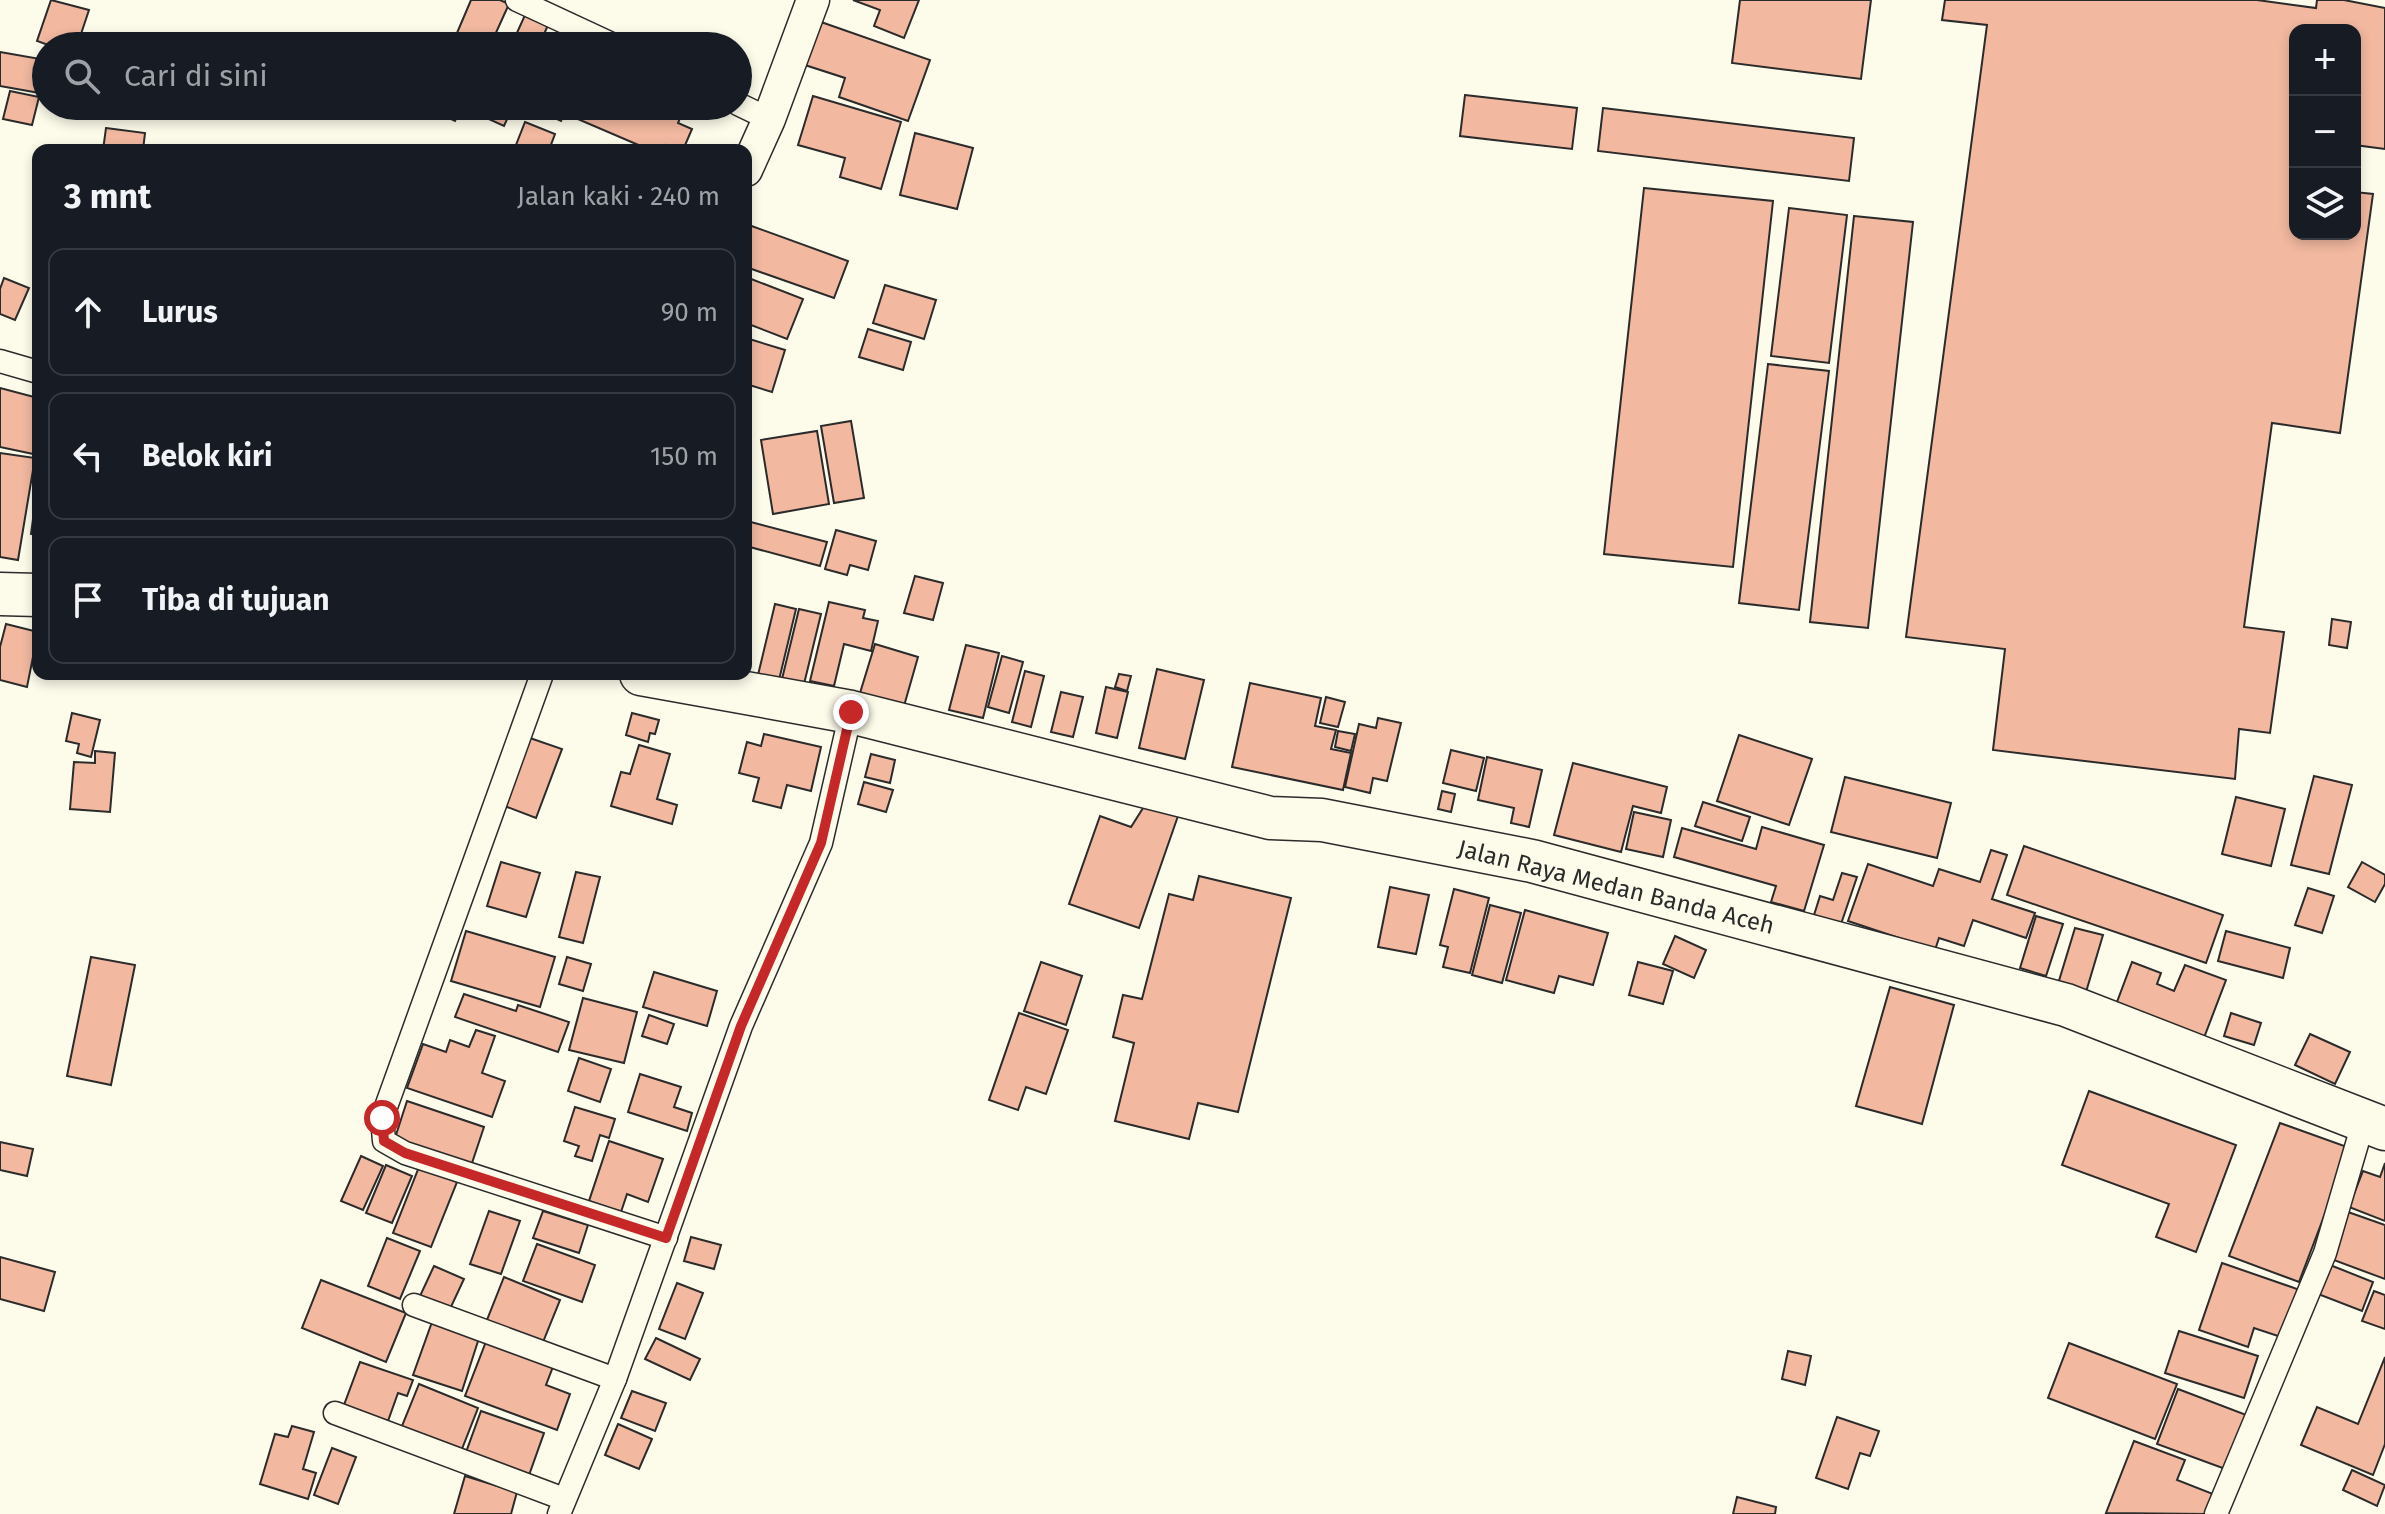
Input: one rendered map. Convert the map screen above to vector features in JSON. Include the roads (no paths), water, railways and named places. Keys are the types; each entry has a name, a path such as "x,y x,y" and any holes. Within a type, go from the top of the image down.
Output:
{"highway":[{"path":"0,594 32,595"},
{"name":"Jalan Raya Medan Banda Aceh","path":"674,680 851,712 1270,818 1322,820 1532,861 2066,1005 2375,1125"}],"street":[{"path":"517,0 586,32"},
{"path":"752,157 813,0"},
{"path":"752,111 769,119"},
{"path":"0,361 32,370"},
{"path":"540,680 382,1118 384,1141 405,1153 666,1238"},
{"path":"335,1413 562,1507 615,1379 741,1026 821,843 851,712"},
{"path":"2216,1514 2375,1125"},
{"path":"414,1305 615,1379"}]}
